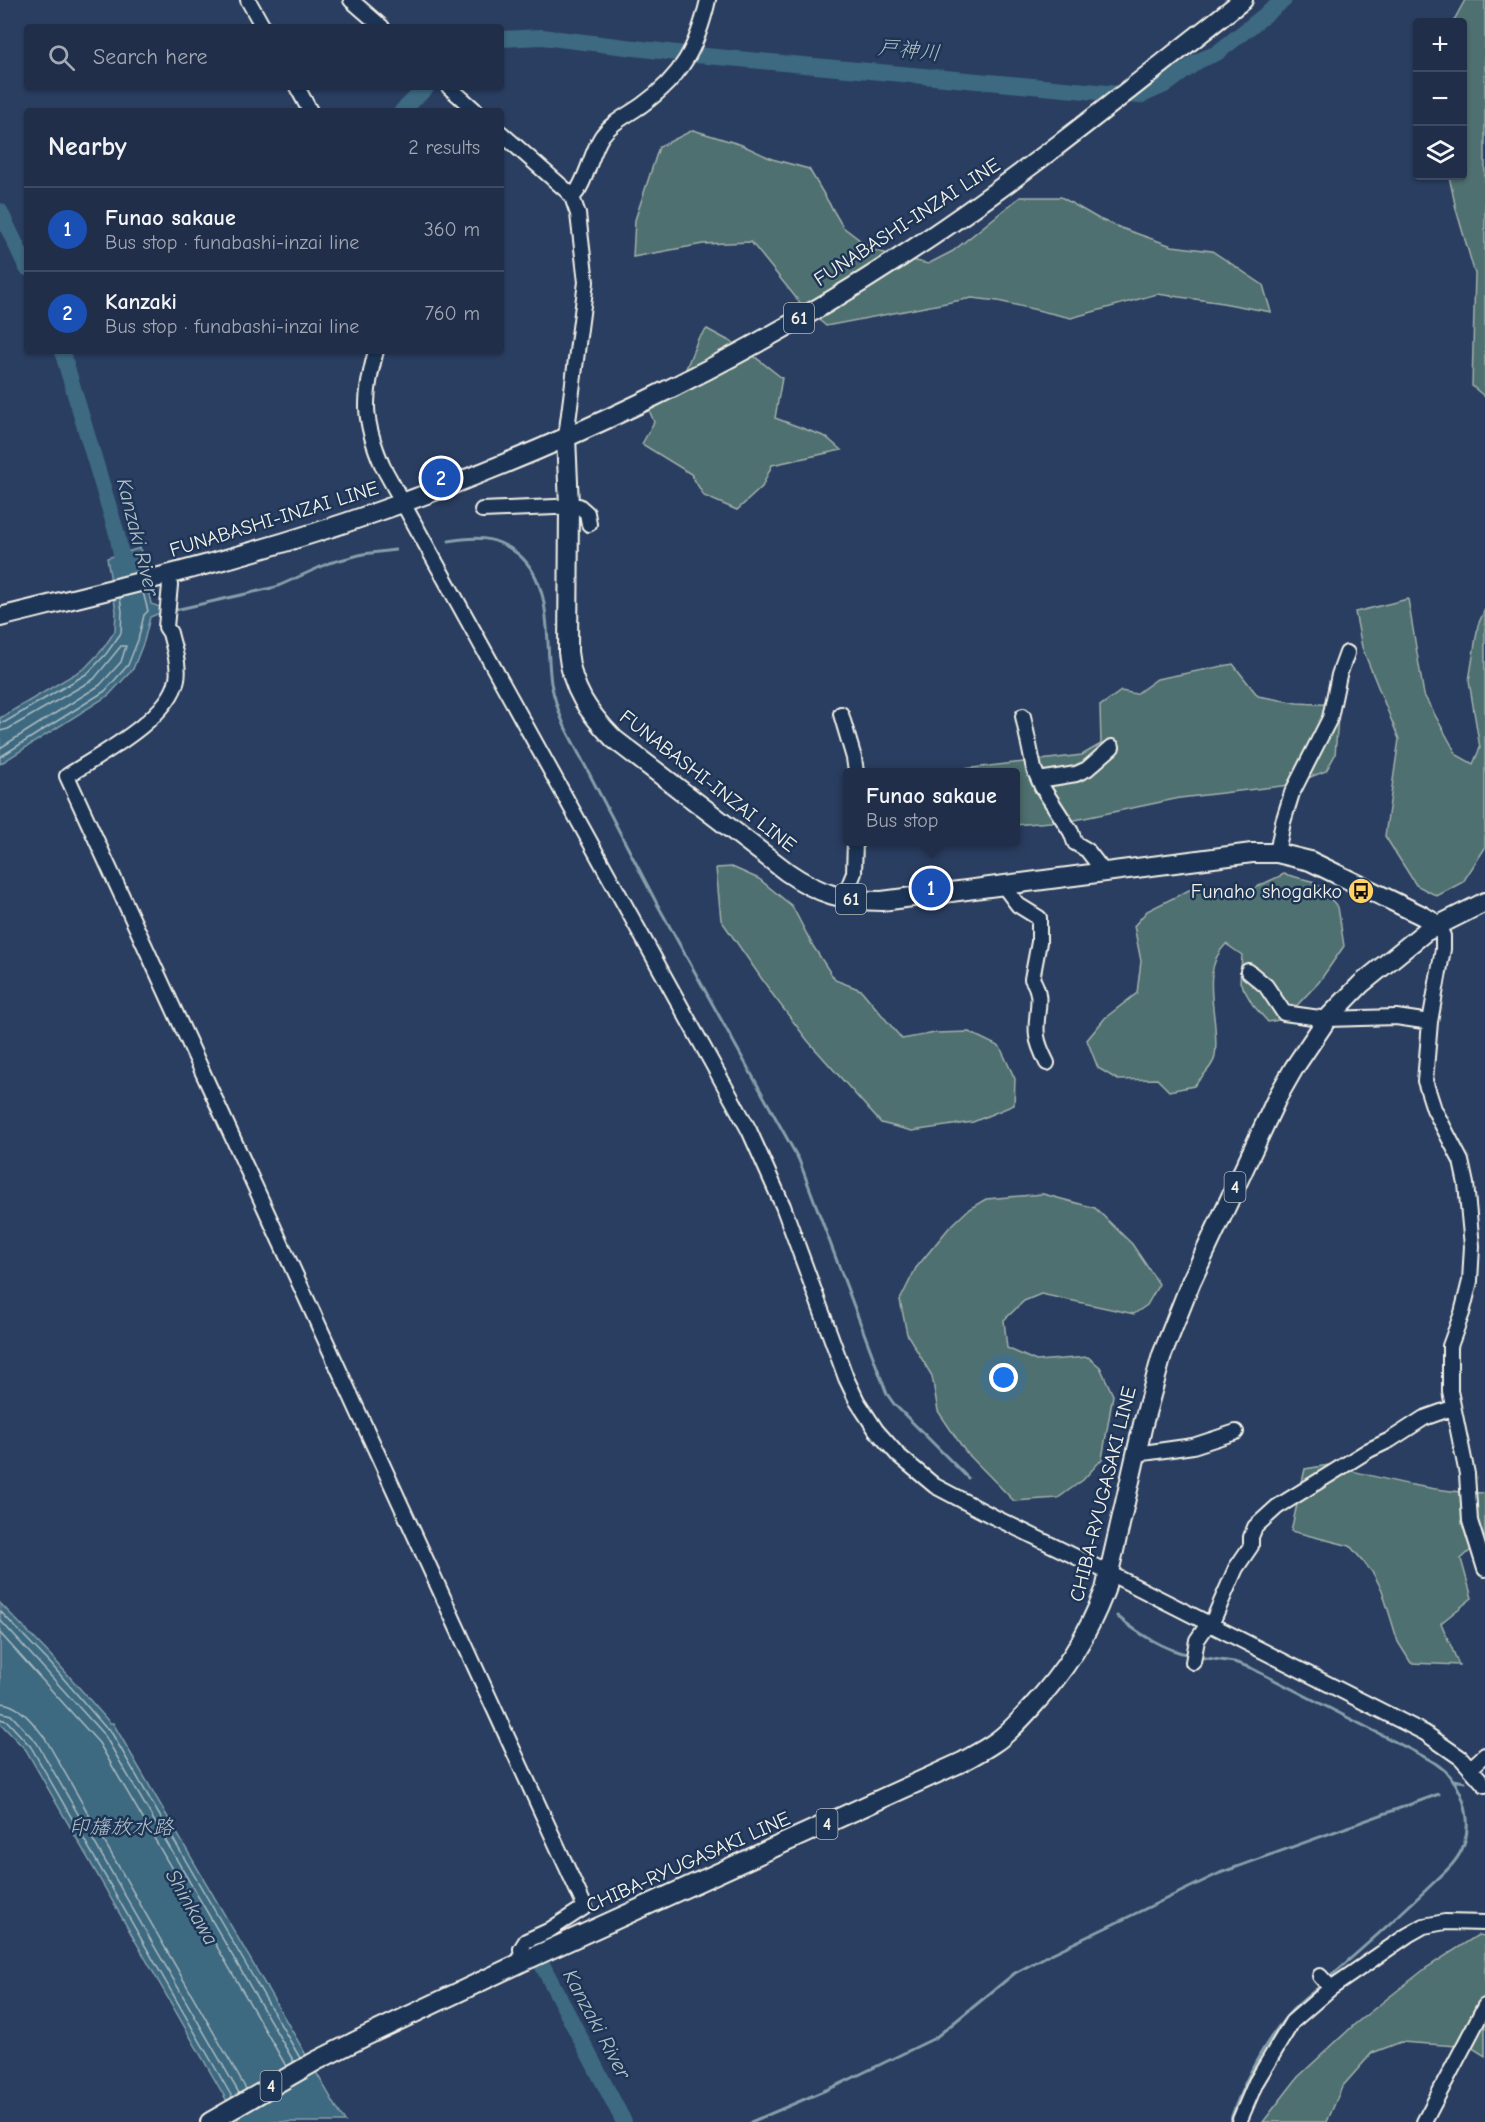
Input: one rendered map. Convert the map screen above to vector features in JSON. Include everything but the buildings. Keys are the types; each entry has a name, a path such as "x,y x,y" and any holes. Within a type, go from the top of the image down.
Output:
{"main road":[{"name":"FUNABASHI-INZAI LINE","path":"0,617 284,542 403,503 566,437 729,357 807,314 899,258 1019,175 1243,0"},
{"name":"FUNABASHI-INZAI LINE","path":"566,437 569,505 568,652 570,668 585,706 614,739 787,872 816,890 860,901 882,901 1252,854 1277,853 1294,855 1310,861 1436,924"},
{"name":"CHIBA-RYUGASAKI LINE","path":"210,2122 316,2061 532,1958 942,1771 996,1742 1026,1714 1051,1686 1078,1648 1096,1612 1109,1573 1136,1454 1162,1355 1187,1291 1278,1096 1327,1019 1344,1000 1379,968 1436,924 1485,902"}],"street":[{"path":"248,0 261,24"},
{"path":"351,0 379,24"},
{"path":"572,197 580,187 595,149 609,127 662,90 686,62 696,43 708,0"},
{"path":"299,90 308,108"},
{"path":"452,90 473,108"},
{"path":"504,136 572,197 580,225 586,282 566,437"},
{"path":"375,354 368,384 368,425 383,467 749,1130 783,1206 846,1378 866,1416 898,1455 935,1486 994,1518 1109,1573 1425,1733 1471,1767 1485,1785"},
{"path":"482,510 569,505 584,509 589,524"},
{"path":"165,575 170,585 166,627 170,633 178,679 160,709 151,719 131,735 67,776 585,1907 548,1931 526,1941 521,1949 532,1958"},
{"path":"1277,853 1283,822 1293,793 1330,718 1339,675 1347,653"},
{"path":"841,714 855,768"},
{"path":"1023,716 1025,735 1039,780 1071,832 1075,843 1087,850 1104,872"},
{"path":"1039,780 1082,772 1112,747"},
{"path":"844,898 854,873 855,846"},
{"path":"1003,885 1018,905 1038,918 1039,942 1032,979 1038,987 1040,999 1037,1035 1047,1064"},
{"path":"1436,924 1443,936 1443,949 1430,1022 1425,1081 1434,1109 1461,1161 1466,1184 1472,1246 1470,1281 1450,1346 1450,1391 1467,1474 1470,1521 1485,1569"},
{"path":"1248,971 1266,986 1284,1013 1327,1019 1396,1017 1430,1022"},
{"path":"1192,1662 1197,1640 1210,1625 1236,1568 1251,1546 1251,1537 1255,1527 1277,1507 1368,1450 1390,1440 1424,1418 1452,1408"},
{"path":"1136,1454 1193,1446 1236,1432"},
{"path":"1471,1767 1485,1755"},
{"path":"1239,2122 1256,2082 1292,2022 1331,1988 1407,1935 1424,1926 1445,1922 1485,1923"},
{"path":"1320,1976 1331,1988"},
{"path":"1424,2122 1485,2006"}],"green space":[{"path":"1465,0 1485,0 1485,397 1472,386 1475,274 1450,180 1467,180 1467,18 1455,18"},
{"path":"693,130 742,145 772,159 809,169 843,227 873,250 928,264 953,251 1020,197 1061,197 1099,219 1121,228 1172,246 1212,251 1263,285 1271,312 1157,294 1071,318 998,301 972,298 826,326 801,304 751,242 703,244 633,257 635,220 659,147"},
{"path":"707,329 746,350 782,378 775,418 826,437 841,450 772,465 762,487 737,510 704,496 691,474 642,444 654,422 642,393 685,371 698,339"},
{"path":"1408,599 1424,695 1457,755 1473,764 1480,748 1469,681 1478,625 1485,609 1485,848 1463,882 1437,896 1416,885 1385,836 1399,739 1362,647 1355,612"},
{"path":"1233,664 1258,696 1297,703 1339,705 1335,755 1326,771 1290,785 1180,798 1075,820 1020,825 1020,768 972,768 1082,755 1101,744 1100,706 1121,691 1136,694 1157,679"},
{"path":"732,867 759,879 792,906 813,946 835,980 861,990 902,1039 935,1033 969,1032 1000,1047 1015,1079 1014,1105 973,1122 912,1131 881,1123 808,1041 721,920 716,868"},
{"path":"1284,874 1315,882 1338,907 1344,946 1319,982 1284,1019 1268,1022 1253,1005 1240,982 1242,955 1226,944 1217,955 1211,983 1215,1056 1209,1068 1194,1086 1169,1091 1157,1079 1118,1080 1098,1068 1087,1040 1105,1018 1137,993 1141,961 1134,926 1147,911 1191,889 1244,893"},
{"path":"1043,1194 1095,1208 1132,1244 1159,1284 1147,1305 1134,1314 1041,1294 1024,1301 1004,1320 1007,1348 1036,1361 1088,1357 1100,1367 1113,1395 1102,1459 1083,1480 1058,1498 1014,1501 965,1451 938,1411 932,1376 907,1334 900,1300 916,1268 948,1229 969,1209 986,1199"},
{"path":"1329,1465 1426,1488 1485,1493 1485,1537 1461,1559 1472,1598 1441,1623 1459,1665 1411,1663 1398,1642 1382,1590 1373,1573 1350,1546 1291,1531 1305,1469"},
{"path":"1478,1935 1485,1936 1485,2056 1471,2047 1401,2042 1372,2053 1342,2087 1327,2122 1263,2122 1298,2077 1355,2024 1426,1968"}],"water":[{"path":"140,548 151,604 160,607 160,613 150,617 133,669 109,695 0,764 0,718 85,668 102,650 115,631 116,611 107,558"},
{"name":"印旛放水路","path":"0,1603 54,1659 110,1723 113,1723 345,2122 239,2122 26,1750 0,1723"}],"waterway":[{"name":"戸神川","path":"504,39 542,37 685,54 1140,96 1167,84 1198,61 1217,53 1284,0"},
{"name":"戸神川","path":"405,108 424,90"},
{"name":"Kanzaki River","path":"0,211 24,262"},
{"name":"Kanzaki River","path":"63,354 117,534 125,575"},
{"path":"449,541 468,538 494,541 510,548 530,566 543,597 551,683 565,727 656,902 799,1160 887,1394 894,1404 968,1478"},
{"path":"175,610 276,587 329,563 363,554 395,550"},
{"path":"1117,1616 1151,1640 1190,1655"},
{"path":"1199,1657 1234,1662 1251,1668 1419,1754 1447,1773 1454,1781 1464,1801 1466,1834 1458,1857 1414,1901 1327,1979"},
{"path":"1453,1780 1465,1782"},
{"path":"751,2122 840,2084 935,2038 1015,1973 1220,1873 1439,1794"},
{"name":"Kanzaki River","path":"530,1947 535,1951 624,2122"},
{"path":"1230,2122 1240,2094 1261,2052 1292,2011 1323,1984"}],"place":[{"name":"Kanzaki","path":"441,478"},
{"name":"Funao sakaue","path":"931,888"},
{"name":"Funaho shogakko","path":"1361,891"}],"water label":[{"name":"Shinkawa","path":"192,1907"}]}
